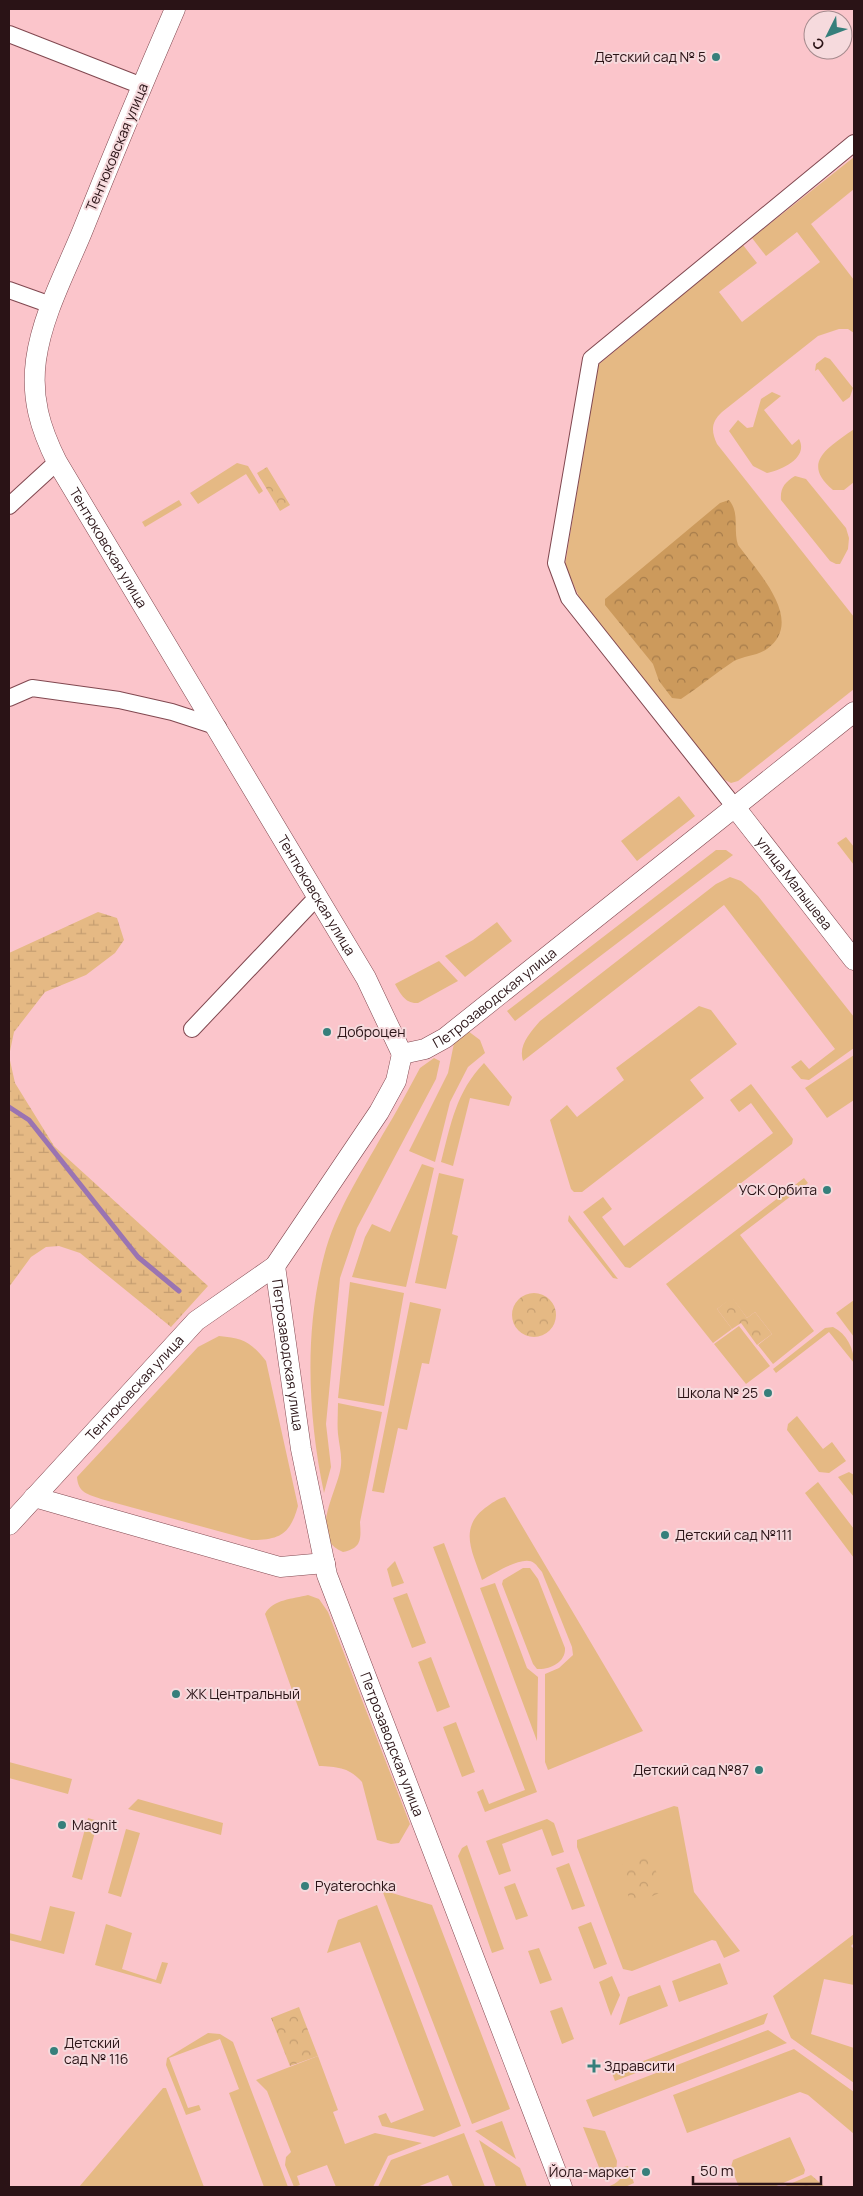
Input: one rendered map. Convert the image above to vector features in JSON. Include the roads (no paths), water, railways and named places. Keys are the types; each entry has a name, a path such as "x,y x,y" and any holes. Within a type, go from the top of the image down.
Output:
{"street":[{"name":"Тентюковская улица","path":"175,9 51,305 36,359 34,382 37,415 57,462 218,727 366,978 402,1054"},
{"path":"9,34 142,86"},
{"path":"734,806 570,598 556,563 591,360 854,143"},
{"path":"9,290 51,305"},
{"path":"9,506 57,462"},
{"path":"9,698 32,688 109,699 172,712 218,727"},
{"name":"Петрозаводская улица","path":"562,2187 331,1586 301,1449 275,1266 379,1112 396,1081 402,1054 425,1049 445,1038 854,712"},
{"name":"улица Малышева","path":"734,806 854,960"},
{"path":"192,1029 318,896"},
{"name":"Тентюковская улица","path":"9,1525 196,1321 275,1266"},
{"path":"34,1497 280,1567 325,1563"}],"waterway":[{"path":"9,1107 29,1120 138,1257 179,1291"}],"place":[{"name":"Детский сад № 5","path":"716,57"},
{"name":"Доброцен","path":"327,1032"},
{"name":"УСК Орбита","path":"827,1190"},
{"name":"Школа № 25","path":"768,1393"},
{"name":"Детский сад №111","path":"665,1535"},
{"name":"ЖК Центральный","path":"176,1694"},
{"name":"Детский сад №87","path":"759,1770"},
{"name":"Magnit","path":"62,1825"},
{"name":"Pyaterochka","path":"305,1886"},
{"name":"Детский сад № 116","path":"54,2051"},
{"name":"Здравсити","path":"594,2066"},
{"name":"Йола-маркет","path":"646,2172"}]}
